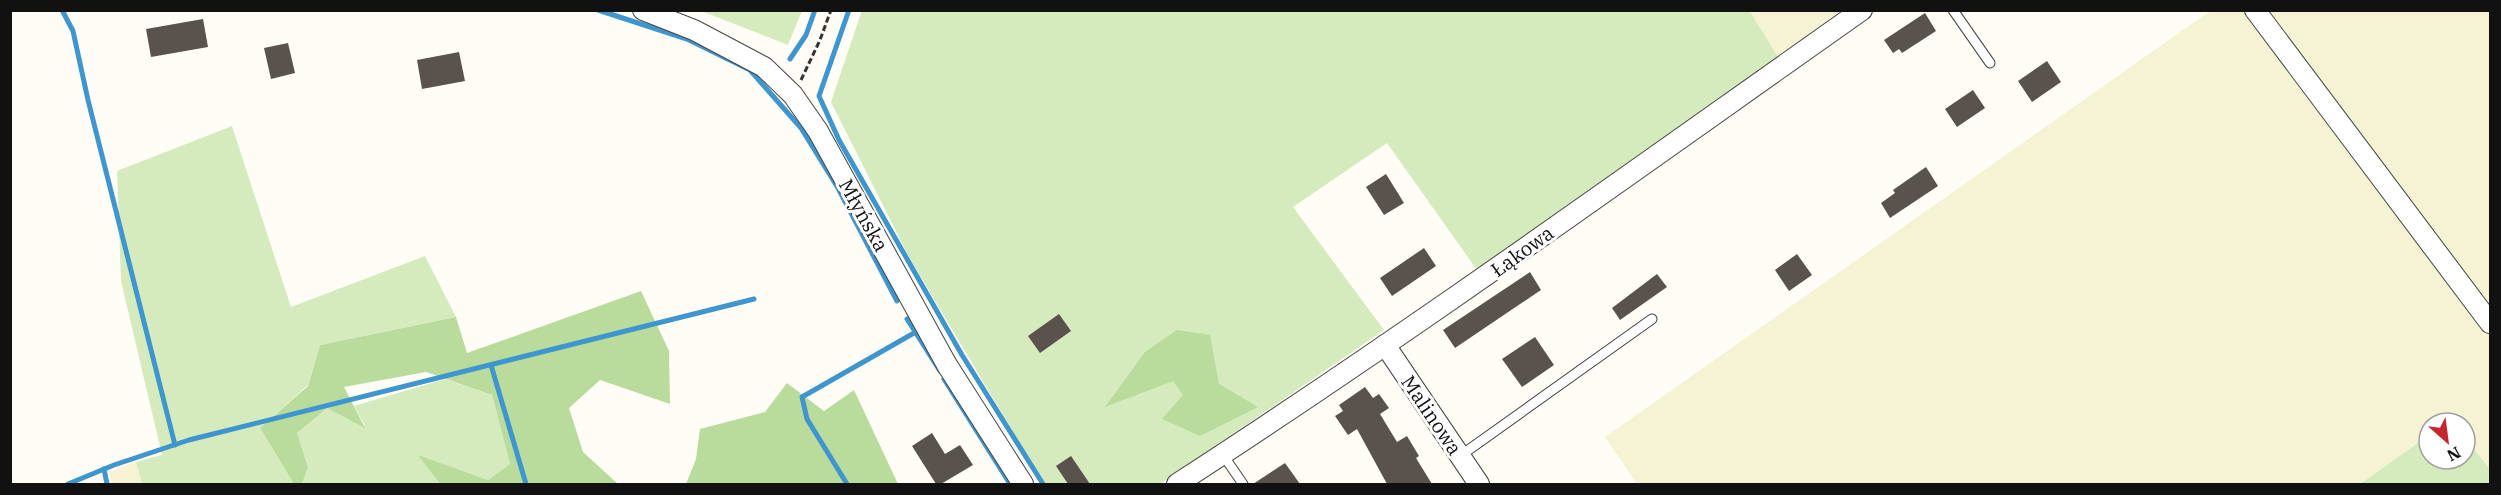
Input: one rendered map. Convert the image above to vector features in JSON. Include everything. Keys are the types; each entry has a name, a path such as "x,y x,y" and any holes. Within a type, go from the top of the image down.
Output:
{"street":[{"name":"Młyńska","path":"643,10 694,30 764,67 793,94 818,131 947,365 1023,484"},
{"name":"Łąkowa","path":"1177,484 1475,285 1862,10"},
{"path":"2254,10 2490,323"},
{"name":"Malinowa","path":"1385,345 1479,484"}],"lane":[{"path":"1953,10 1990,63"},
{"path":"1460,456 1652,319"},
{"path":"1223,455 1243,484"}],"path":[{"path":"793,94 820,40 831,10"}],"shaded area":[{"path":"1749,11 1845,11 1778,57"},
{"path":"2210,11 2247,11 2490,329 2490,469 2477,453 2477,411 2417,411 2417,444 2360,484 1637,484 1605,437"},
{"path":"2264,11 2490,11 2490,308"},
{"path":"136,462 142,484 112,484 109,472"}],"green space":[{"path":"862,10 1749,10 1778,57 1477,270 1387,143 1293,207 1384,330 1160,484 1044,484 909,257 831,102"},
{"path":"701,11 802,11 788,45"},
{"path":"232,126 291,307 425,256 456,317 320,345 308,385 260,428 294,484 142,484 136,462 162,455 121,281 117,171"},
{"path":"641,291 669,351 670,404 600,380 569,408 583,452 618,484 440,484 418,455 488,480 510,464 492,395 426,372 344,387 365,428 327,408 297,433 308,467 302,484 294,484 260,428 308,386 320,345 456,317 467,353"},
{"path":"1177,330 1210,335 1219,384 1258,407 1200,436 1162,419 1183,395 1173,381 1105,407 1145,352"},
{"path":"445,379 492,395 510,464 488,480 420,456 440,484 302,484 308,467 297,433 327,407 365,426 354,406"},
{"path":"787,383 824,411 854,390 898,484 686,484 696,459 700,429 765,412"},
{"path":"2417,444 2417,471 2477,471 2477,453 2490,469 2490,484 2360,484"}],"building":[{"path":"1925,13 1936,31 1902,53 1899,49 1893,53 1884,40"},
{"path":"203,19 208,47 151,57 146,29"},
{"path":"288,43 295,73 271,79 264,48"},
{"path":"459,52 465,81 422,89 417,60"},
{"path":"2047,61 2061,82 2032,102 2018,81"},
{"path":"1973,90 1985,108 1957,127 1945,109"},
{"path":"1926,167 1938,186 1890,218 1881,203 1895,193 1893,190"},
{"path":"1386,174 1404,203 1384,215 1366,187"},
{"path":"1424,248 1436,266 1392,296 1380,278"},
{"path":"1797,254 1812,275 1789,291 1775,270"},
{"path":"1530,272 1541,290 1455,348 1443,330"},
{"path":"1657,274 1667,287 1620,320 1612,308"},
{"path":"1059,314 1071,331 1040,353 1028,336"},
{"path":"1535,337 1554,365 1522,387 1502,359"},
{"path":"1365,387 1373,398 1379,394 1389,408 1380,414 1397,442 1407,436 1419,456 1416,458 1432,484 1387,484 1357,429 1348,435 1335,416 1343,411 1339,405"},
{"path":"932,433 945,454 960,445 973,465 941,484 936,484 912,446"},
{"path":"1071,456 1090,484 1068,484 1056,466"},
{"path":"1285,463 1300,484 1253,484"}],"waterway":[{"path":"62,10 73,31 88,100 175,445"},
{"path":"598,10 687,39 750,70 801,128 838,188 897,301"},
{"path":"790,59 806,35 815,10"},
{"path":"849,10 819,96 839,140 962,355 1043,484"},
{"path":"68,484 114,465 189,440 754,299"},
{"path":"907,319 940,371"},
{"path":"847,484 807,419 802,397 914,333"},
{"path":"491,365 526,484"},
{"path":"944,379 1010,484"},
{"path":"104,469 107,484"}]}
